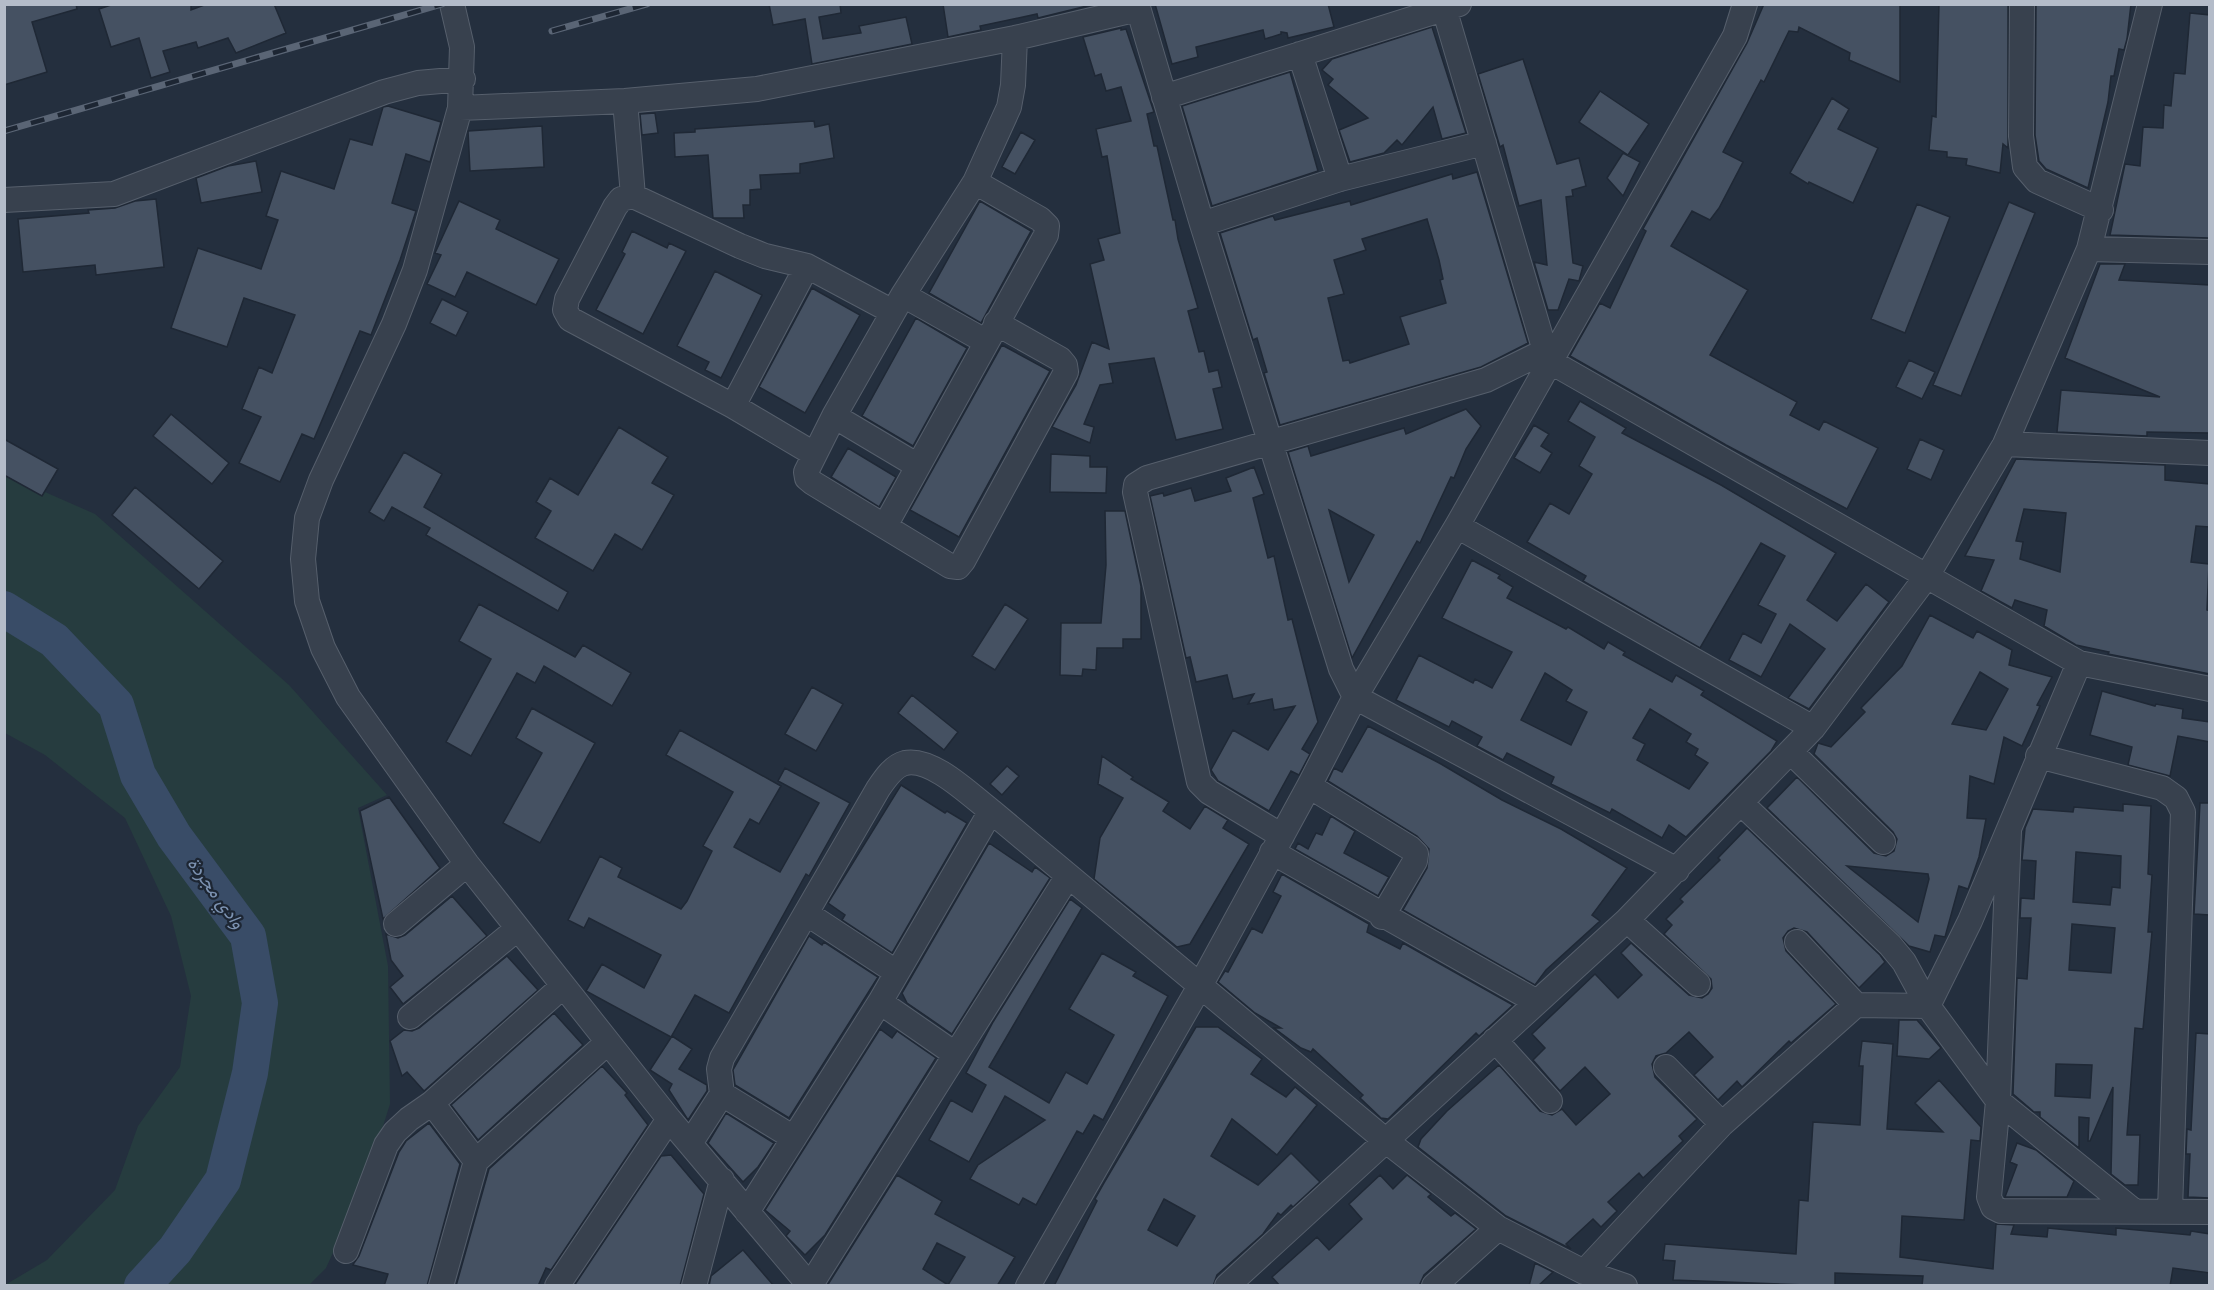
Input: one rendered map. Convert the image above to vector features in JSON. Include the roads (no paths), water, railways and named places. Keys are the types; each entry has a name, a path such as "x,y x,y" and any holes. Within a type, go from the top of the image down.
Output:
{"street":[{"path":"452,4 462,47 463,79 460,108 415,270 394,324 321,480 307,518 303,559 307,601 320,639 348,697 467,864 562,987 669,1119 691,1142 810,1286 1068,876"},
{"path":"1028,1286 1200,986 1355,697 1457,526 1548,356 1734,36 1745,4"},
{"path":"2022,4 2021,136 2025,167 2037,181 2101,210"},
{"path":"1227,1286 1627,920 1677,870 1813,728 1927,576 2005,444 2089,249 2101,210 2150,4"},
{"path":"1164,97 1451,6 1484,143 1548,356 2079,663 2210,689"},
{"path":"460,108 625,101 757,89 1015,38 1137,7 1341,669 1355,697 1677,870"},
{"path":"814,454 733,406 579,326 570,318 565,309 567,299 615,207 621,199 633,196 765,256 807,266 898,304 991,332 1060,359 1065,365 1066,372 958,567 950,566 807,478 806,472 834,416 898,304 975,182 1009,107 1013,85 1015,38"},
{"path":"1300,54 1340,179"},
{"path":"4,200 114,194 384,92 418,83 463,79"},
{"path":"625,101 633,196"},
{"path":"1202,224 1340,179 1484,143"},
{"path":"885,526 1046,235 1047,226 1040,219 975,182"},
{"path":"2089,249 2210,252"},
{"path":"733,406 807,266"},
{"path":"1537,1002 1382,917 1277,844 1198,782 1135,492 1136,485 1147,478 1486,380 1548,356"},
{"path":"834,416 918,466"},
{"path":"2005,444 2210,453"},
{"path":"1457,526 1813,728"},
{"path":"1928,1006 1966,930 2079,663"},
{"path":"1791,752 1883,842"},
{"path":"2038,756 2162,788 2176,798 2183,812 2170,1210"},
{"path":"691,1142 722,1094 719,1069 722,1058 878,789 889,774 904,763 923,764 941,773 990,811 1385,1140 1498,1228 1584,1272 1625,1286"},
{"path":"1309,786 1410,848 1416,854 1415,861 1382,917"},
{"path":"1742,804 1890,945 1904,962 1928,1006 1998,1101 2134,1211"},
{"path":"747,1212 880,1002 990,811"},
{"path":"2009,831 1998,1101 1989,1197 1993,1207 2001,1211 2170,1210 2210,1212"},
{"path":"396,924 467,864"},
{"path":"806,913 896,972"},
{"path":"1627,920 1698,984"},
{"path":"410,1017 517,929"},
{"path":"1797,942 1856,1005"},
{"path":"346,1251 386,1145 395,1132 432,1103 562,987"},
{"path":"880,1002 955,1054"},
{"path":"1584,1272 1722,1124 1856,1005 1928,1006"},
{"path":"1495,1040 1550,1101"},
{"path":"441,1286 476,1161 608,1042"},
{"path":"1666,1067 1722,1124"},
{"path":"722,1094 794,1138"},
{"path":"432,1103 476,1161"},
{"path":"557,1286 669,1119"},
{"path":"694,1286 722,1180"},
{"path":"1434,1286 1498,1228"}],"waterway":[{"name":"وادي مجردة","path":"4,609 54,640 116,705 138,775 174,836 248,936 260,1003 250,1073 223,1180 175,1250 142,1286"}],"railway":[{"path":"4,131 442,4"},
{"path":"552,31 647,4"}]}
